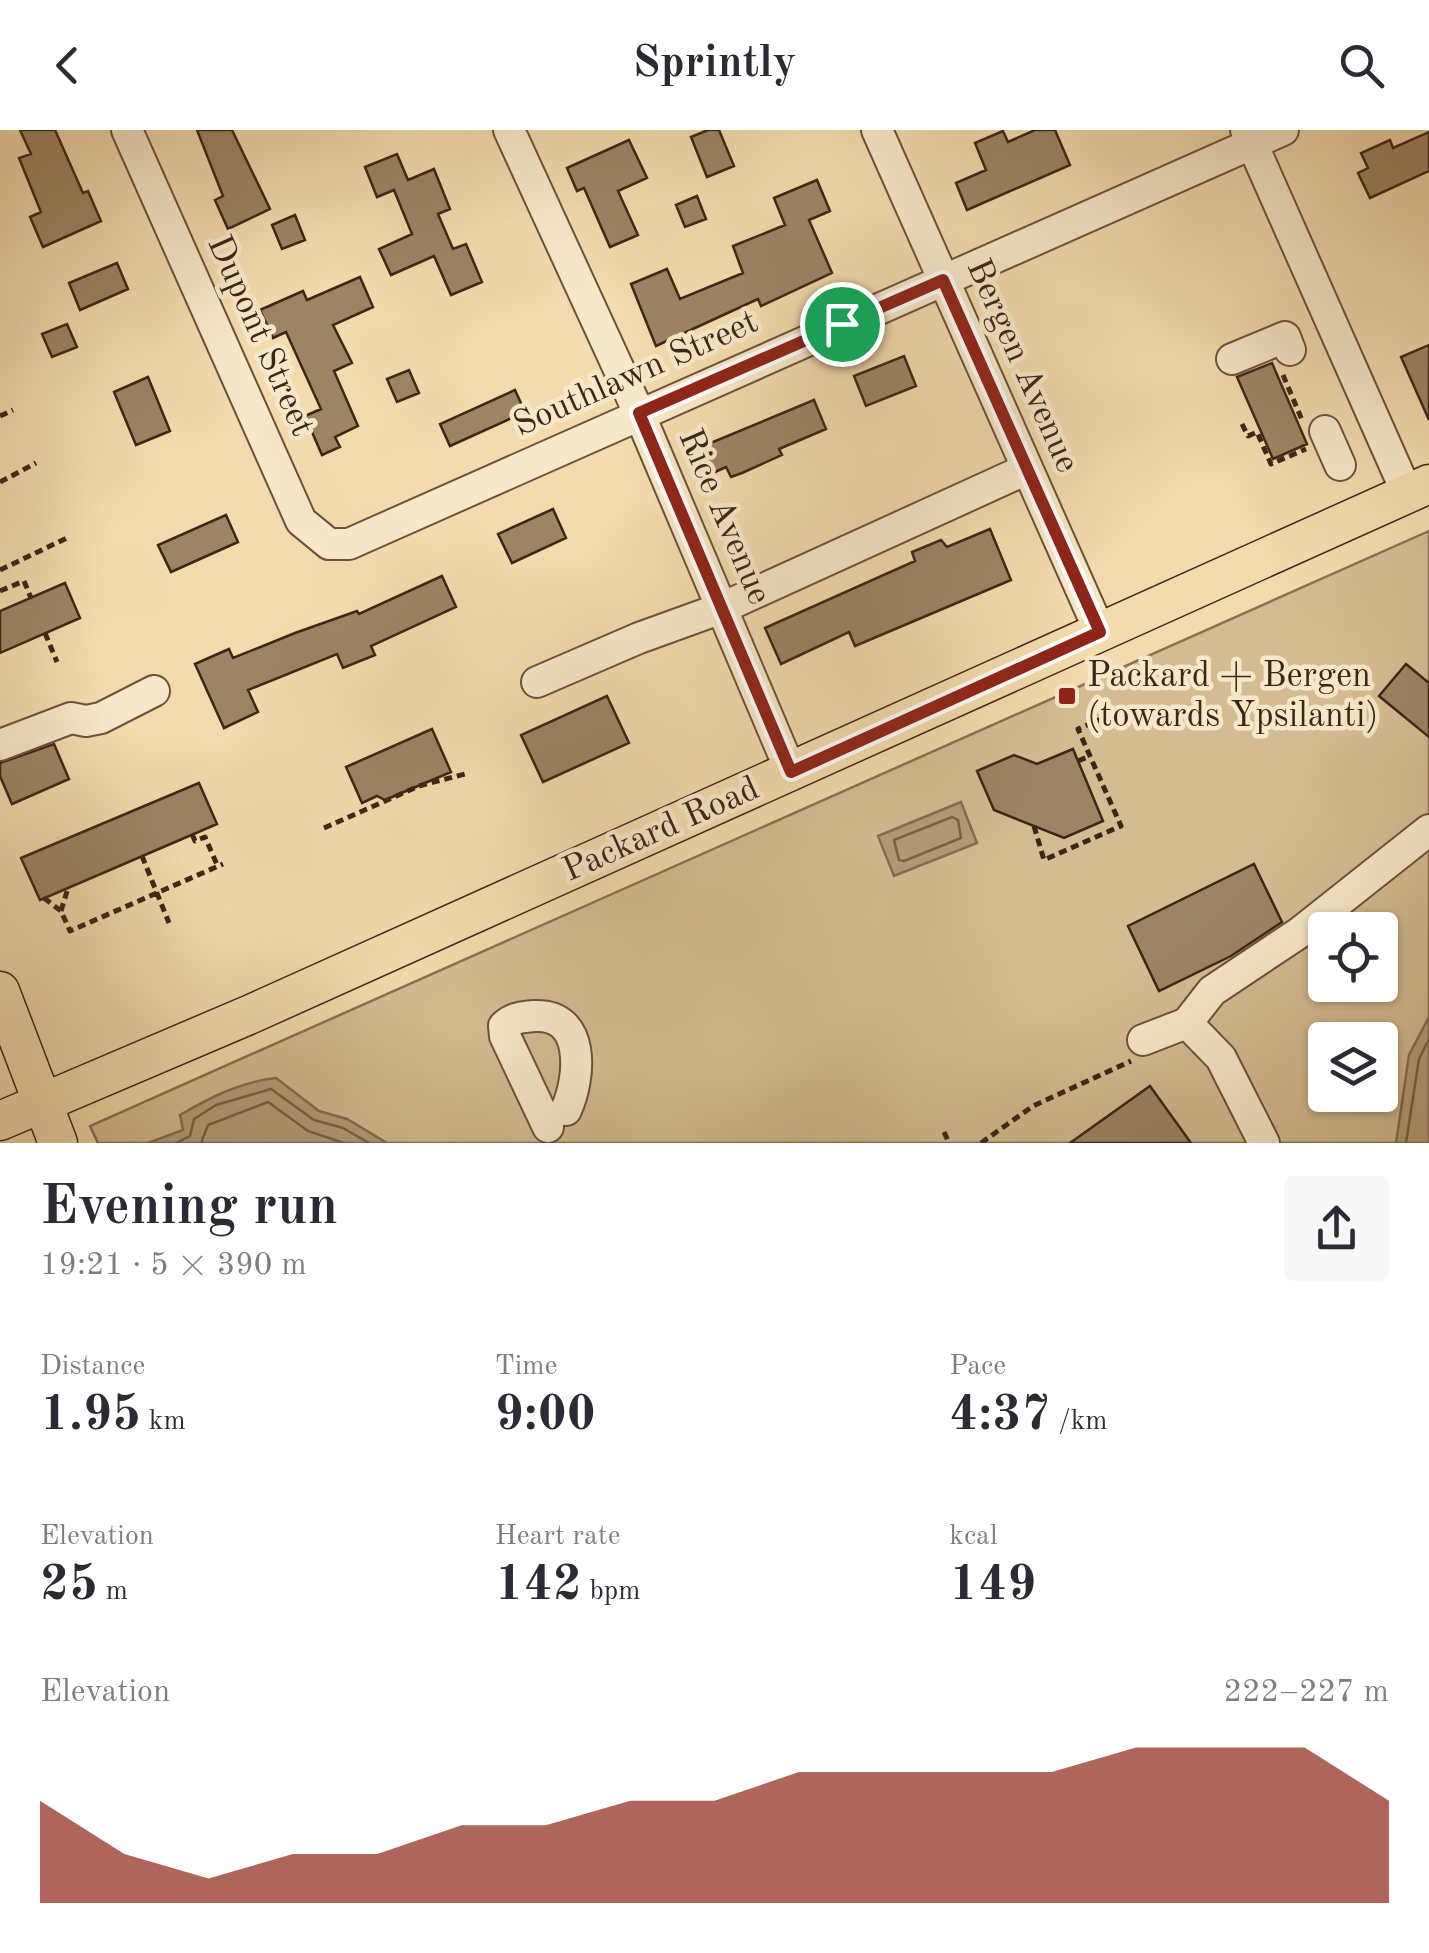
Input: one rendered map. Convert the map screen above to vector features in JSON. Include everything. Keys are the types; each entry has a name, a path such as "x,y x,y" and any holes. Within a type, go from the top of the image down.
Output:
{"main road":[{"name":"Packard Road","path":"0,1121 791,772 1418,489"},
{"path":"0,992 58,1143"}],"street":[{"name":"Dupont Street","path":"126,130 301,521 329,544 349,544"},
{"name":"Rice Avenue","path":"509,130 639,413 791,772"},
{"name":"Bergen Avenue","path":"877,130 1100,632"},
{"name":"Southlawn Street","path":"349,544 943,280 1249,137 1282,130"},
{"path":"1249,137 1418,489"},
{"path":"1232,359 1284,337 1286,362"},
{"path":"1315,435 1340,465"},
{"path":"537,682 638,638 722,608 1027,469"},
{"path":"0,745 71,718 101,718 154,691"},
{"path":"1142,1049 1187,1022 1212,991 1300,933 1429,830"},
{"path":"1187,1022 1221,1058 1264,1143"}],"path":[{"path":"1242,424 1248,436 1257,432 1271,464 1315,435 1286,362"},
{"path":"0,416 13,410"},
{"path":"0,482 36,463"},
{"path":"0,570 69,536"},
{"path":"0,591 24,580 31,598"},
{"path":"45,633 58,662"},
{"path":"1034,826 1044,860 1121,826 1078,729 1106,717"},
{"path":"1078,761 1090,756"},
{"path":"324,828 419,786 466,774"},
{"path":"44,898 62,912 70,931 220,866 205,837 195,841 192,834"},
{"path":"142,856 169,922"},
{"path":"62,912 68,888"},
{"path":"981,1143 1033,1106 1142,1049"},
{"path":"944,1132 949,1143"}],"shaded area":[{"path":"1429,531 1429,1143 98,1143 90,1126"}],"water":[{"path":"961,802 977,843 894,876 878,836"},
{"path":"1429,1017 1429,1143 1396,1143 1409,1055"},
{"path":"276,1078 319,1111 347,1119 387,1143 148,1143 183,1130 180,1115 203,1102 238,1087"}],"building":[{"path":"20,130 55,130 83,193 88,191 101,221 43,247 30,217 41,212 19,158 31,154"},
{"path":"197,130 232,130 270,209 228,229 215,200 223,196"},
{"path":"719,130 734,166 707,177 691,137"},
{"path":"1035,130 1055,130 1070,165 967,210 956,183 986,170 975,143 1003,131 1008,142"},
{"path":"1429,132 1429,171 1370,198 1358,173 1368,168 1361,153 1390,140 1393,148"},
{"path":"629,140 647,178 618,191 638,235 610,247 584,188 577,191 567,168"},
{"path":"397,154 408,180 434,169 450,209 438,214 453,249 466,244 482,282 451,295 434,256 391,275 379,249 412,234 394,190 377,197 365,167"},
{"path":"817,180 830,211 809,220 832,273 761,306 758,299 656,346 631,284 667,269 680,299 743,273 733,246 785,225 774,198"},
{"path":"697,196 706,219 685,227 676,205"},
{"path":"295,215 305,240 282,249 272,225"},
{"path":"117,263 128,289 80,310 69,283"},
{"path":"360,277 373,307 333,325 352,363 334,371 358,426 335,437 340,447 322,455 305,416 321,409 286,332 273,338 260,310 303,291 307,300"},
{"path":"67,324 77,347 52,357 42,334"},
{"path":"1429,345 1429,420 1401,357"},
{"path":"904,356 916,386 866,406 854,376"},
{"path":"1272,363 1307,444 1273,459 1237,377"},
{"path":"409,370 419,393 397,402 387,379"},
{"path":"148,377 170,431 136,445 114,392"},
{"path":"515,390 525,412 450,446 440,424"},
{"path":"814,400 826,429 779,449 782,455 742,473 731,477 726,467 713,473 701,447"},
{"path":"553,509 566,538 512,563 498,534"},
{"path":"226,515 238,542 171,572 158,545"},
{"path":"990,529 1011,580 855,646 849,632 781,664 765,628 915,561 912,552 941,540 947,547"},
{"path":"442,576 456,607 371,646 375,655 343,668 337,654 248,690 258,712 224,728 195,664 229,649 233,658 357,611 359,614"},
{"path":"65,583 80,618 0,653 0,611"},
{"path":"1406,664 1429,683 1429,737 1379,696"},
{"path":"607,696 629,743 543,782 521,735"},
{"path":"432,729 451,772 385,800 377,796 362,803 346,767"},
{"path":"54,744 69,779 12,804 0,776 0,763"},
{"path":"1073,749 1103,821 1064,838 994,810 977,771 1014,755 1037,764"},
{"path":"199,783 217,824 40,900 21,858"},
{"path":"1254,864 1282,922 1231,956 1159,991 1128,926"},
{"path":"1150,1086 1191,1143 1070,1143"}],"place":[{"name":"Packard + Bergen (towards Ypsilanti)","path":"1067,696"}],"route":[{"path":"943,280 1100,632 791,772 639,413 842,324 943,280"}]}
